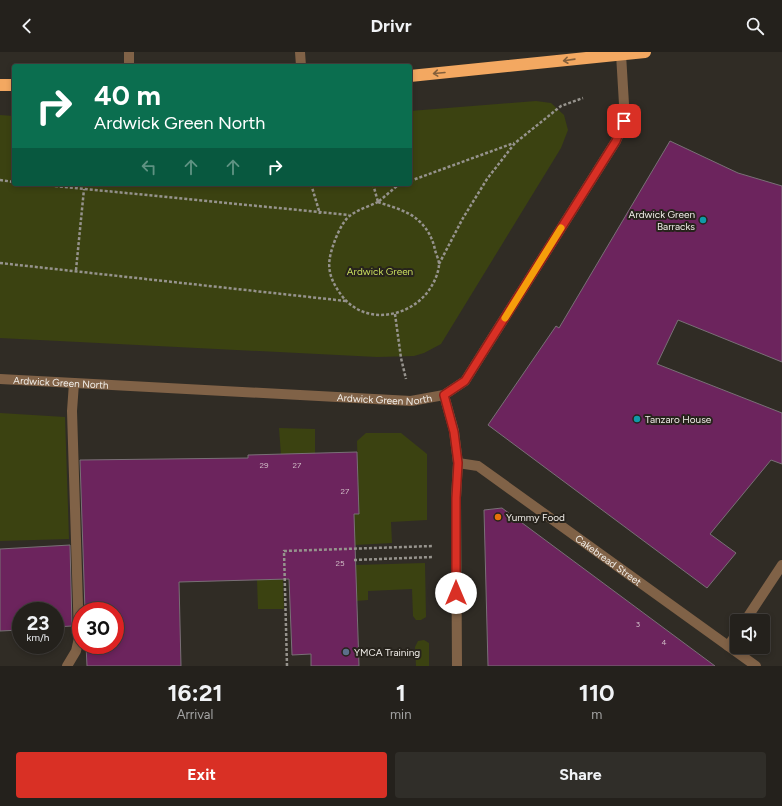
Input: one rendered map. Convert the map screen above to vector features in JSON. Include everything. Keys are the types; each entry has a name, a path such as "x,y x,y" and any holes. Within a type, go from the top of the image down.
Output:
{"highway":[{"path":"412,76 645,52"},
{"path":"0,85 12,86"}],"street":[{"path":"129,52 129,64"},
{"path":"300,52 301,64"},
{"name":"Ardwick Green North","path":"0,379 411,401 444,395 465,381 616,141 624,121 621,54"},
{"path":"67,666 76,651 79,638 72,411 74,383"},
{"path":"444,395 454,432 458,463 456,498 456,666"},
{"name":"Cakebread Street","path":"458,463 478,466 756,666"},
{"path":"750,614 782,565"}],"path":[{"path":"397,186 378,202 350,216 338,233 331,251 328,267 334,286 346,301 360,310 377,315 395,314 412,308 425,297 435,282 439,265 463,218 487,179 514,143 561,106 582,98"},
{"path":"412,180 514,143"},
{"path":"0,180 12,182"},
{"path":"55,186 350,216"},
{"path":"312,186 320,214"},
{"path":"374,186 378,202"},
{"path":"76,270 84,189"},
{"path":"378,202 405,212 419,220 429,233 439,265"},
{"path":"0,263 76,270 346,301"},
{"path":"395,314 401,358 411,401"},
{"path":"287,666 284,551 433,546"},
{"path":"354,560 433,557"}],"green space":[{"name":"Ardwick Green","path":"536,101 551,103 564,115 568,130 561,148 441,344 424,353 414,356 377,357 0,338 0,115 12,116 12,186 412,186 412,111"},
{"path":"0,413 65,417 69,539 0,541"},
{"path":"279,428 315,429 315,454 281,455"},
{"path":"366,433 401,433 427,454 427,520 391,522 392,543 354,545 353,514 359,514 357,441"},
{"path":"249,528 282,556 284,609 258,609 257,580 250,580"},
{"path":"425,563 426,617 421,620 416,620 413,616 412,589 368,591 368,600 356,601 355,565"},
{"path":"424,640 429,643 429,666 416,666 415,647 418,641"}],"building":[{"name":"Tanzaro House","path":"670,141 738,173 782,186 782,362 678,320 657,364 782,413 782,464 771,460 710,534 736,553 707,588 488,425 556,326 559,328"},
{"path":"357,452 359,514 354,514 359,666 311,666 311,654 292,655 289,579 179,582 181,666 87,666 86,654 124,654 124,602 85,602 80,460 248,458 248,455"},
{"path":"502,508 715,666 488,666 484,510"},
{"path":"70,545 72,626 64,626 64,602 12,602 12,630 0,631 0,549"}],"slow traffic":[{"path":"505,318 561,228"}],"place":[{"name":"Ardwick Green Barracks","path":"703,220"},
{"name":"Tanzaro House","path":"637,419"},
{"name":"Yummy Food","path":"498,517"},
{"name":"YMCA Training","path":"346,652"}],"route":[{"path":"456,593 456,498 458,463 454,432 444,395 465,381 616,141 624,121"}]}
